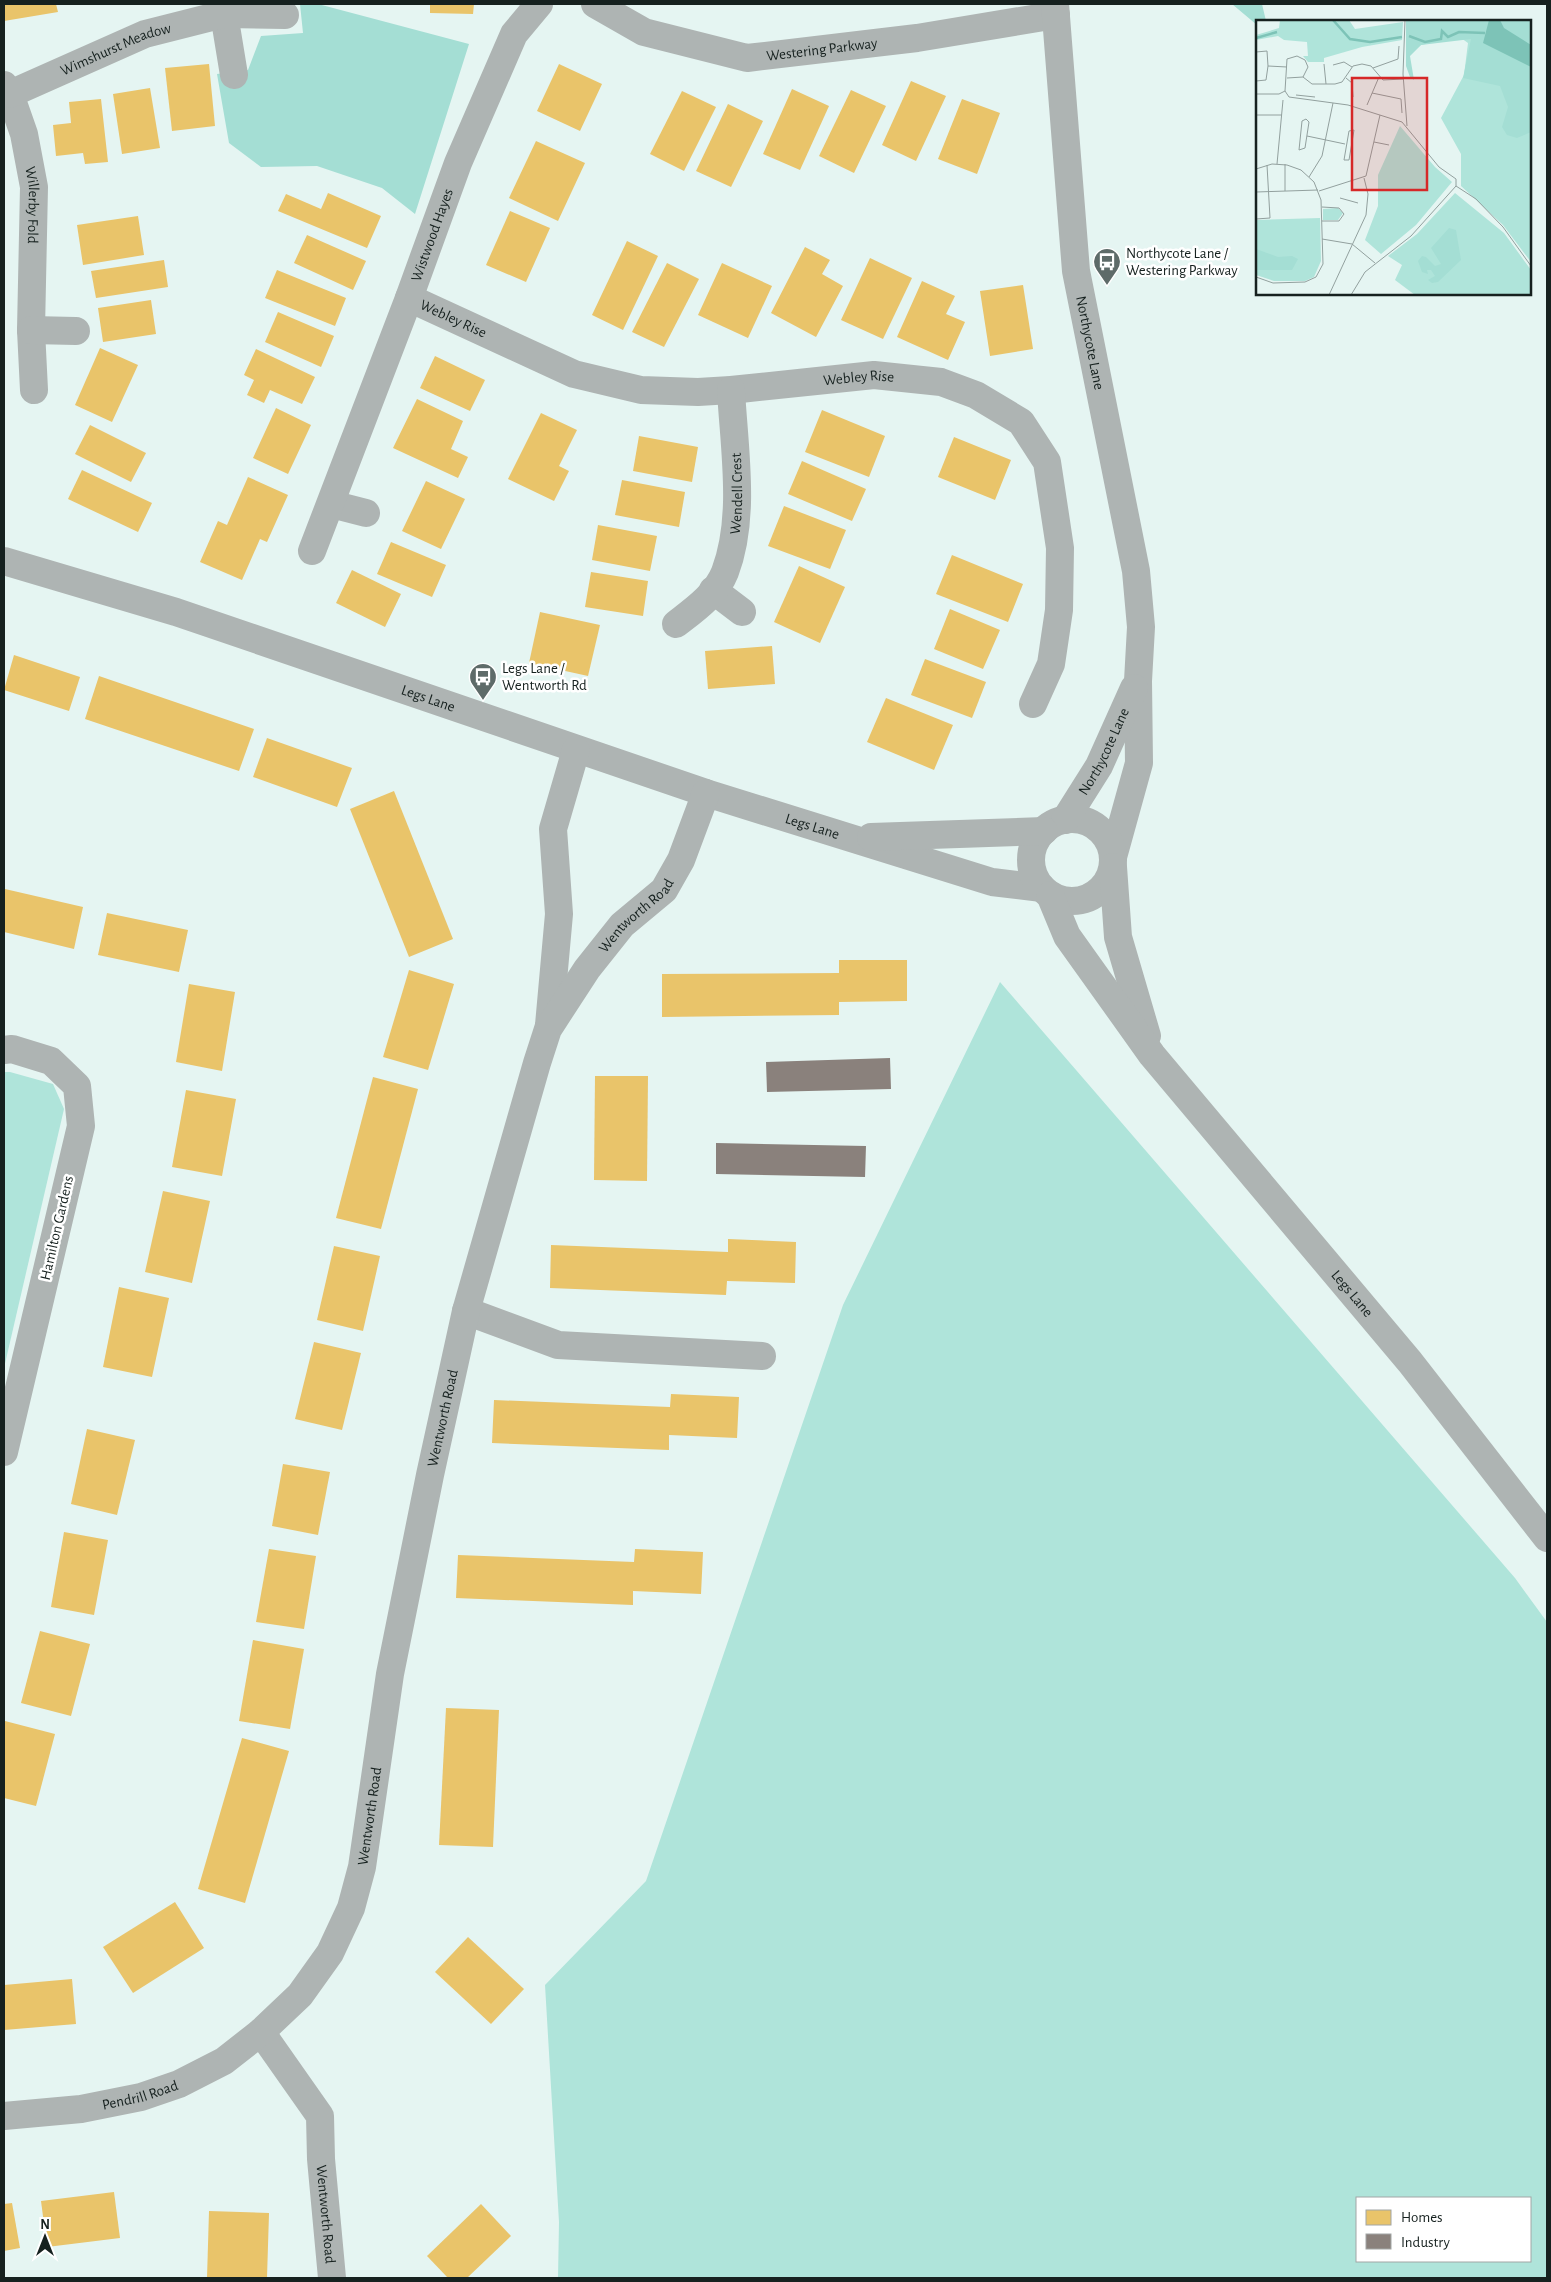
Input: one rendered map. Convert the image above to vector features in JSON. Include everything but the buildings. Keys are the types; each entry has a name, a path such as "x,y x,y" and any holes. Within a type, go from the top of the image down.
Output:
{"street":[{"name":"Wistwood Hayes","path":"312,551 409,298 458,162 514,34 539,4"},
{"name":"Westering Parkway","path":"595,4 644,32 747,58 917,38 1056,9"},
{"name":"Northycote Lane","path":"1056,9 1076,271 1136,571 1141,628 1138,681 1139,763 1113,862"},
{"name":"Wimshurst Meadow","path":"7,90 145,34 224,14 284,15"},
{"path":"224,14 234,75"},
{"name":"Willerby Fold","path":"7,90 24,134 34,187 31,330 34,390"},
{"name":"Webley Rise","path":"409,298 574,374 641,390 698,392 865,376 884,376 941,382 976,395 1021,422 1047,462 1060,548 1059,610 1051,664 1034,704"},
{"path":"31,330 76,331"},
{"name":"Wendell Crest","path":"676,624 701,606 725,573 738,518 731,390"},
{"path":"331,504 366,513"},
{"name":"Legs Lane","path":"4,560 176,612 706,793 992,882 1046,892 1067,936 1152,1055 1410,1362 1547,1538"},
{"path":"713,590 742,612"},
{"name":"Northycote Lane","path":"1055,825 1099,766 1138,681"},
{"name":"Wentworth Road","path":"332,2278 321,2159 320,2116 261,2032 300,1995 330,1953 351,1908 362,1867 390,1674 430,1475 466,1312 548,1029 559,914 553,829 576,750"},
{"name":"Wentworth Road","path":"548,1029 587,968 622,925 664,890 681,860 706,793"},
{"path":"1082,820 1097,828 1108,840 1113,862 1108,880 1100,890 1089,898 1075,901 1062,900 1046,892 1034,875 1031,859 1035,843 1055,825 1082,820"},
{"name":"Legs Lane","path":"852,838 1055,825"},
{"name":"Legs Lane","path":"1113,862 1118,937 1152,1055"},
{"name":"Hamilton Gardens","path":"4,1050 12,1049 51,1060 77,1086 81,1126 4,1452"},
{"path":"466,1312 558,1345 762,1356"},
{"name":"Pendrill Road","path":"4,2116 81,2109 141,2097 179,2084 224,2061 261,2032"}],"green space":[{"path":"300,4 318,4 469,44 415,214 382,188 317,166 261,167 229,143 217,74 248,70 261,36 303,33"},
{"path":"1232,4 1262,4 1266,20 1256,20 1256,24"},
{"path":"1000,982 1515,1578 1547,1622 1547,2278 558,2278 559,2222 545,1985 646,1881 843,1305"},
{"path":"4,1072 53,1084 64,1109 4,1368"}],"place":[{"name":"Northycote Lane / Westering Parkway","path":"1107,286"},
{"name":"Legs Lane / Wentworth Rd","path":"483,701"}]}
